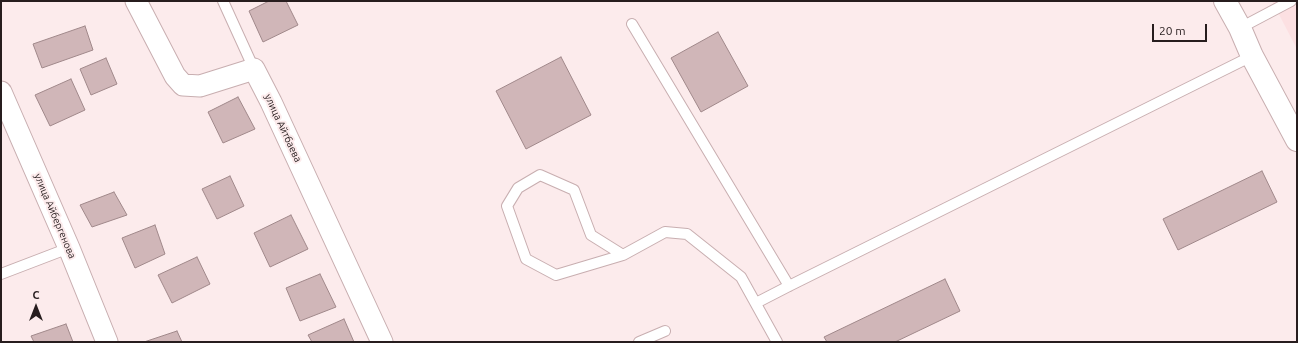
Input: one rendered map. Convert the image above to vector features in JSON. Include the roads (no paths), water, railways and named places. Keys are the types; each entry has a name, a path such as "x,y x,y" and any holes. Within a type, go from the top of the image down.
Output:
{"main road":[{"path":"1225,1 1240,28 1252,56 1297,140"}],"street":[{"path":"136,1 175,76 183,85 200,86 254,69"},
{"name":"улица Айтбаева","path":"254,69 275,109 382,342"},
{"name":"улица Айбергенова","path":"1,92 69,248 107,342"}],"lane":[{"path":"223,1 254,69"},
{"path":"1240,28 1289,1"},
{"path":"632,24 789,286"},
{"path":"756,303 1252,56"},
{"path":"623,255 591,235 574,190 540,175 518,188 507,206 526,259 556,274 623,255 664,232 687,234 741,277 777,342"},
{"path":"1,274 69,248"},
{"path":"640,342 665,331"}]}
